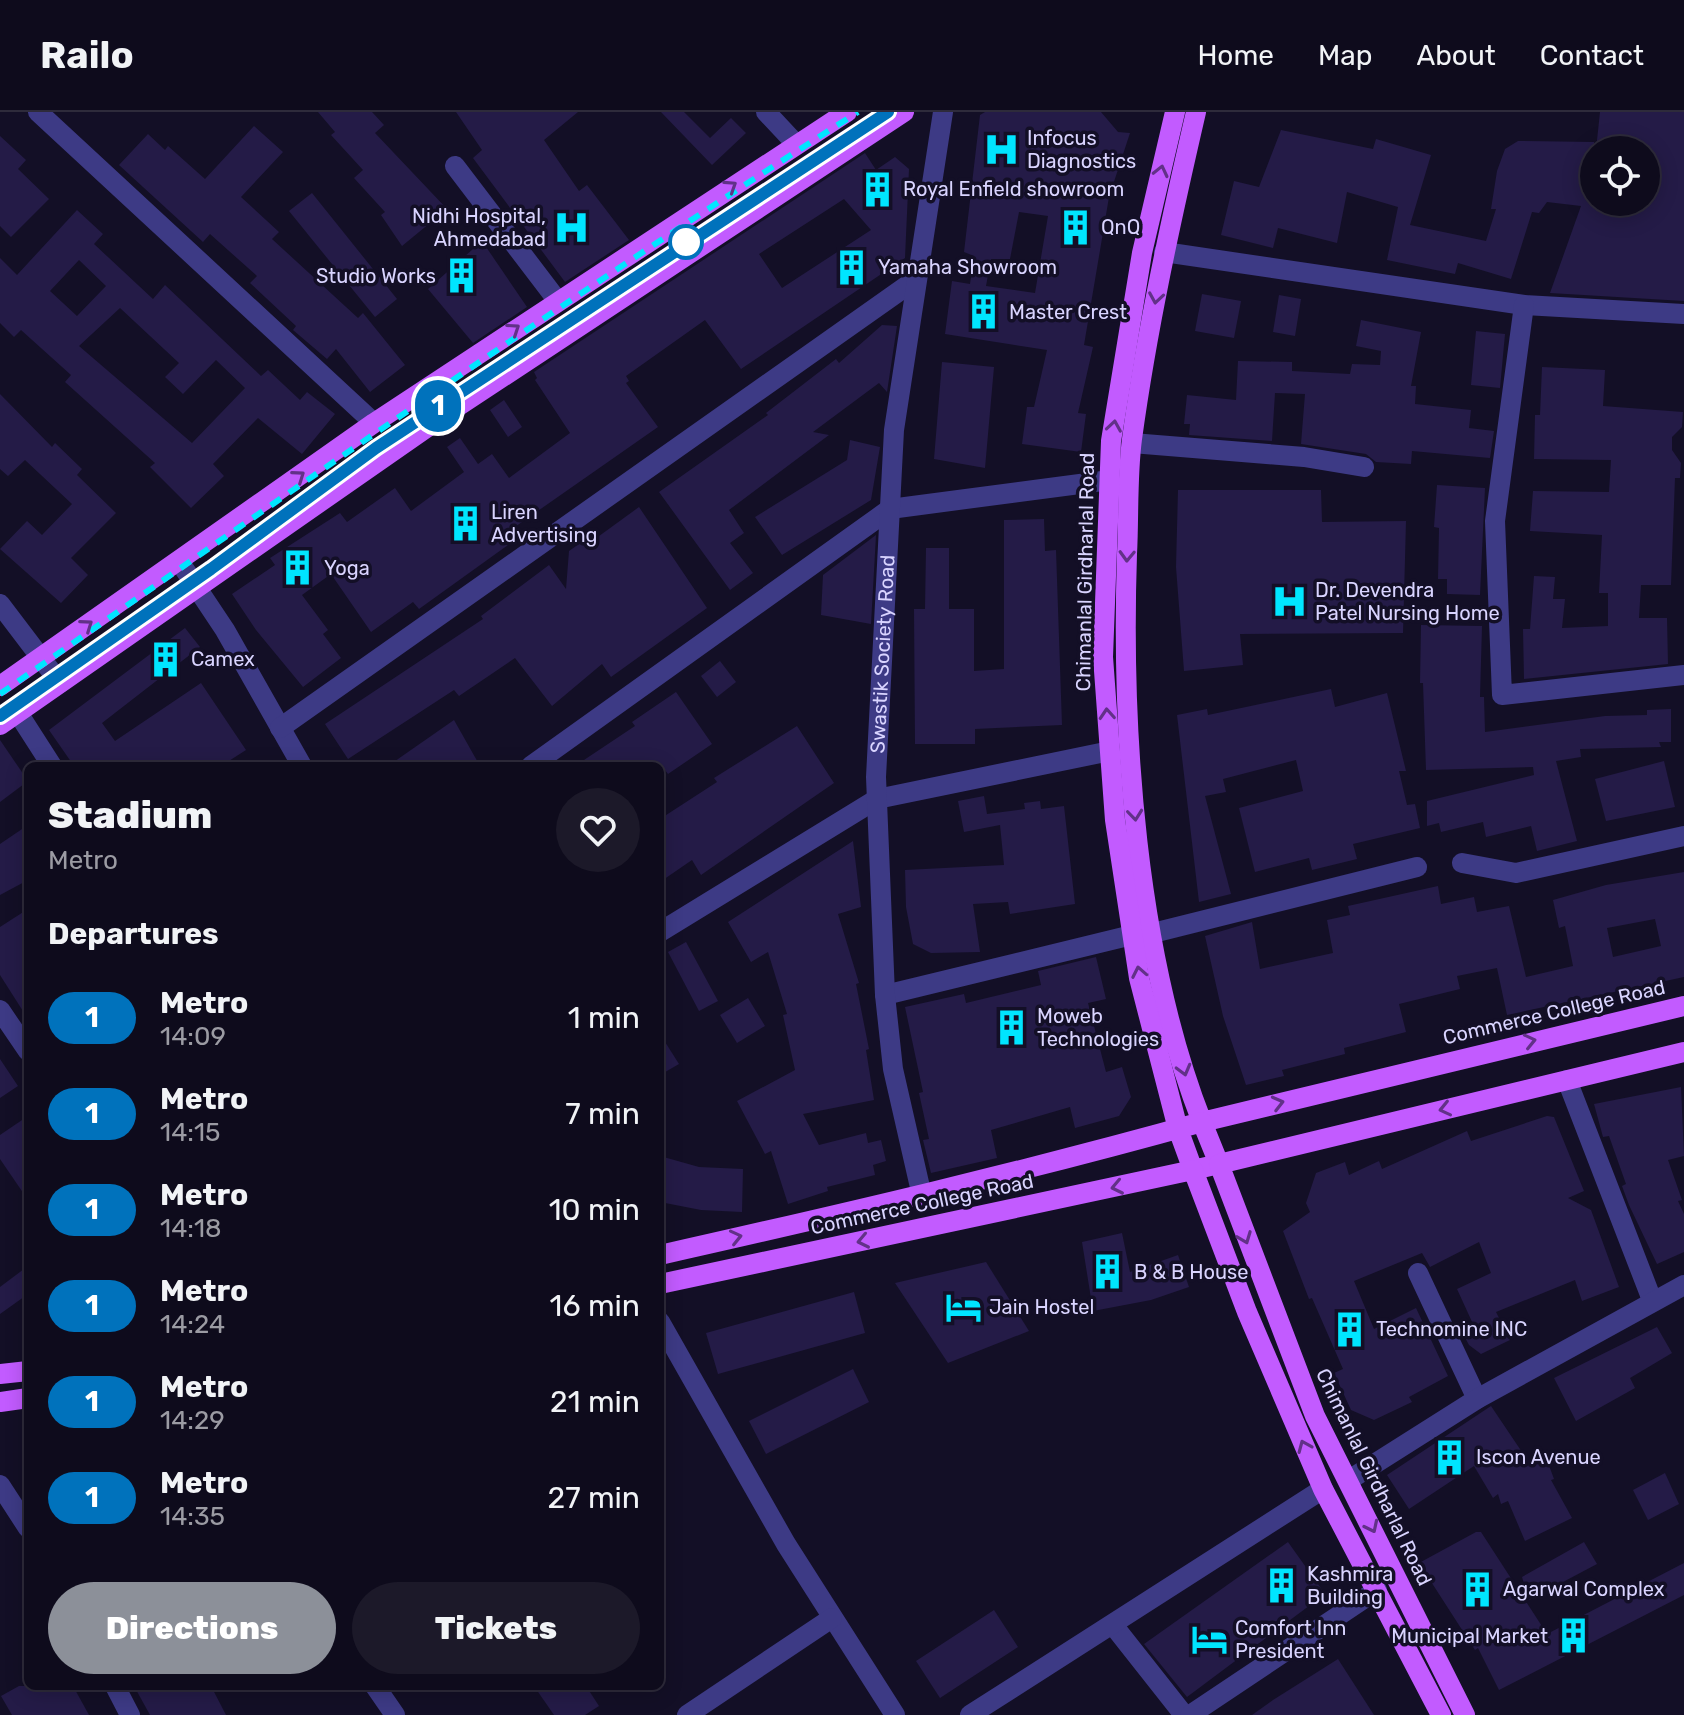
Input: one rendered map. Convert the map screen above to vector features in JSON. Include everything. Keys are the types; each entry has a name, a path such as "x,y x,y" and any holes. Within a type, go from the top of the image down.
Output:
{"main road":[{"path":"0,686 374,423 847,112"},
{"path":"0,725 442,417 904,112"},
{"name":"Chimanlal Girdharlal Road","path":"1175,112 1142,253 1111,441 1103,657 1115,820 1142,934 1202,1122 1315,1416 1465,1715"},
{"name":"Chimanlal Girdharlal Road","path":"1193,1170 1178,1129 1139,978 1142,934 1124,657 1132,443 1164,252 1196,112"},
{"path":"634,250 652,277"},
{"name":"Commerce College Road","path":"664,1254 922,1196 1202,1122 1684,1006"},
{"path":"1219,1164 1684,1052"},
{"name":"Commerce College Road","path":"664,1283 1219,1164"},
{"path":"1193,1170 1247,1312 1323,1489 1441,1715"},
{"path":"0,1374 24,1371"},
{"path":"0,1402 24,1399"}],"street":[{"path":"38,112 374,423"},
{"path":"766,112 796,144"},
{"name":"Swastik Society Road","path":"922,1196 893,1069 885,995 877,799 894,430 943,112"},
{"path":"455,166 557,300"},
{"path":"1164,252 1524,305 1684,314"},
{"path":"280,728 915,280"},
{"path":"1524,305 1495,521 1502,695 1684,675"},
{"path":"1132,443 1304,457 1364,467"},
{"path":"537,762 890,509 1110,480"},
{"path":"179,561 225,630 300,762"},
{"path":"0,604 60,683"},
{"path":"18,713 49,762"},
{"path":"664,930 877,799 1110,751"},
{"path":"1462,863 1516,873 1684,836"},
{"path":"885,995 1417,867"},
{"path":"0,1010 24,1045"},
{"path":"1567,1080 1652,1300"},
{"path":"1418,1273 1477,1399"},
{"path":"1349,1480 1477,1399 1684,1285"},
{"path":"664,1329 832,1618 895,1715"},
{"path":"0,1485 24,1522"},
{"path":"970,1715 1323,1489"},
{"path":"1113,1625 1187,1715 1377,1590"},
{"path":"687,1715 832,1618"},
{"path":"117,1690 130,1715"},
{"path":"378,1690 395,1715"}],"building":[{"path":"318,112 372,112 384,125 375,133 447,209 402,246 381,215 385,212 354,178 363,170 331,135 335,132"},
{"path":"456,112 578,112 544,140 579,191 587,185 629,240 565,282 473,158 482,150"},
{"path":"661,112 684,112 710,138 731,118 746,133 712,165"},
{"path":"985,112 1101,112 1118,132 1130,133 1109,197 1084,345 1093,347 1078,413 1086,414 1081,452 1022,444 1027,407 1034,407 1047,350 945,334 952,281 970,284 974,256 964,252 980,115","holes":["1019,212 1048,216 1035,293 986,286 991,259 1010,259"]},
{"path":"1600,112 1684,112 1684,301 1550,293 1580,209 1580,216 1660,216 1660,136 1597,136"},
{"path":"254,126 283,152 241,197 279,232 272,239 358,318 363,313 405,365 370,392 336,349 327,359 293,330 296,326 250,283 257,276 210,234 203,242 119,165 148,134 165,150 168,146 205,179"},
{"path":"848,127 851,131 519,350 516,345"},
{"path":"1281,130 1373,149 1376,139 1431,155 1410,225 1486,241 1496,209 1491,209 1497,171 1505,149 1518,141 1580,142 1580,206 1547,202 1539,213 1532,212 1511,279 1458,263 1455,274 1387,260 1398,207 1347,192 1337,243 1278,228 1273,248 1221,235 1234,181 1259,187"},
{"path":"0,136 26,160 18,169 49,199 11,237 0,226"},
{"path":"865,153 876,170 895,157 909,169 905,258 741,369 705,320 626,376 629,381 626,383 658,427 502,536 508,545 419,609 413,602 371,632 331,574 302,595 328,630 323,634 341,658 303,687 256,630 232,594 275,565 270,558 340,513 347,522 395,488 411,511 464,472 447,447 460,438 478,464 492,454 509,478 570,433 535,380 534,372","holes":["844,199 871,230 782,288 759,254"]},
{"path":"312,193 397,299 375,317 289,211"},
{"path":"77,210 103,234 94,244 153,299 165,285 261,376 268,370 300,400 307,392 335,414 302,454 258,418 213,464 224,476 191,508 150,467 155,463 65,382 71,375 21,330 14,337 0,323 0,258 17,275","holes":["79,260 106,286 77,316 50,291","120,308 179,363 165,377 183,394 216,360 245,388 192,443 79,346"]},
{"path":"482,241 527,307 473,343 428,289"},
{"path":"1202,294 1241,301 1234,338 1195,331"},
{"path":"1279,295 1301,299 1295,336 1273,332"},
{"path":"1361,320 1421,332 1411,386 1416,386 1415,404 1471,410 1469,428 1494,431 1490,458 1412,451 1411,464 1376,462 1366,454 1301,444 1305,394 1275,393 1272,441 1189,435 1190,424 1184,424 1187,395 1236,400 1238,361 1292,362 1292,371 1350,374 1352,364 1380,365 1381,351 1356,346"},
{"path":"882,325 897,326 887,392 879,383 813,432 829,435 729,510 744,533 730,543 753,573 730,590 659,492 768,415 766,413 836,359 839,363"},
{"path":"1476,331 1505,334 1500,388 1471,385"},
{"path":"942,362 994,367 985,468 934,459"},
{"path":"1542,367 1605,370 1603,406 1683,412 1682,427 1672,437 1672,450 1681,463 1680,478 1675,478 1671,585 1641,585 1639,618 1667,618 1668,664 1524,679 1523,629 1530,629 1534,576 1555,577 1553,599 1565,599 1562,628 1608,626 1608,593 1599,593 1602,535 1530,531 1533,491 1609,492 1611,460 1534,459 1535,415 1540,415"},
{"path":"0,394 52,447 55,443 82,469 77,475 116,513 71,558 88,575 61,603 0,549 27,521 42,535 72,504 25,460 8,476 0,469"},
{"path":"504,400 522,427 508,437 490,410"},
{"path":"850,440 880,447 871,500 782,555 755,517 847,460"},
{"path":"1437,485 1485,488 1480,595 1447,594 1447,579 1438,579 1439,528 1434,527"},
{"path":"1178,490 1321,490 1322,522 1406,521 1403,633 1240,634 1243,665 1184,671 1176,567"},
{"path":"639,507 707,608 611,677 602,664 552,706 515,658 459,696 454,690 348,759 325,724 483,619 481,616 549,565 566,589 569,551 592,535 595,539"},
{"path":"1044,519 1045,551 1056,550 1062,725 975,729 975,744 915,744 914,609 925,609 926,548 949,548 949,609 974,609 974,671 1004,669 1004,520"},
{"path":"876,535 871,624 821,615 823,575"},
{"path":"1421,625 1482,626 1480,697 1484,697 1485,732 1605,716 1647,715 1647,710 1671,709 1671,742 1659,742 1661,747 1580,749 1581,757 1556,761 1577,841 1537,851 1531,826 1486,837 1483,822 1441,832 1439,823 1427,826 1427,801 1534,775 1533,767 1426,770 1423,683 1420,683"},
{"path":"185,628 200,647 102,723 115,741 201,683 246,750 227,762 71,762 49,730"},
{"path":"720,661 736,682 717,697 701,676"},
{"path":"1331,689 1335,707 1387,693 1406,771 1399,771 1407,805 1415,804 1420,828 1353,844 1357,859 1312,870 1309,858 1255,872 1239,808 1303,791 1296,760 1223,779 1226,792 1205,796 1231,894 1199,902 1177,715 1207,709 1208,715"},
{"path":"676,692 712,744 668,774 664,762 581,762 635,726 632,722"},
{"path":"454,720 478,762 394,762"},
{"path":"797,726 834,783 701,875 692,860 664,879 664,816 717,782 714,778"},
{"path":"0,740 24,775 24,784 0,802"},
{"path":"1664,761 1675,807 1606,821 1595,779"},
{"path":"984,796 987,814 1025,809 1024,803 1040,801 1041,809 1064,806 1075,904 1010,914 1008,902 973,904 980,952 931,953 913,944 906,907 905,870 1004,865 1000,825 964,832 958,801"},
{"path":"24,828 24,882 0,895 0,844"},
{"path":"853,841 861,907 838,914 859,983 856,984 869,1049 866,1050 874,1100 803,1114 819,1145 866,1133 868,1143 881,1140 886,1161 873,1165 875,1175 827,1187 828,1191 788,1204 771,1151 765,1154 737,1101 795,1070 783,1015 787,1014 768,952 751,962 728,922"},
{"path":"1684,872 1684,977 1507,1015 1497,968 1457,976 1460,989 1399,1004 1406,1032 1344,1048 1345,1054 1282,1070 1284,1076 1246,1085 1223,1016 1205,936 1252,922 1260,969 1333,953 1327,920 1350,915 1348,906 1438,886 1441,904 1474,897 1477,912 1509,906 1526,977 1573,966 1565,926 1559,928 1553,900 1606,885","holes":["1655,919 1661,946 1613,957 1607,928"]},
{"path":"24,912 24,1013 0,975 0,927"},
{"path":"686,942 718,1001 699,1011 668,952"},
{"path":"1096,957 1106,999 1088,1003 1106,1072 1122,1067 1131,1097 1119,1116 1075,1128 1070,1107 991,1130 997,1158 931,1173 923,1140 929,1139 919,1093 923,1092 905,1007 964,994 966,1003 1041,985 1038,971"},
{"path":"748,998 765,1026 737,1043 720,1015"},
{"path":"664,1040 679,1064 664,1073"},
{"path":"0,1059 18,1086 0,1098"},
{"path":"1681,1087 1684,1156 1668,1160 1682,1200 1678,1201 1684,1214 1684,1252 1657,1264 1629,1205 1622,1186 1626,1184 1609,1136 1603,1137 1594,1104"},
{"path":"1547,1116 1554,1117 1584,1191 1568,1198 1591,1210 1619,1287 1582,1301 1575,1280 1496,1312 1510,1340 1481,1354 1469,1345 1461,1330 1473,1324 1457,1289 1491,1273 1479,1242 1430,1267 1422,1253 1354,1281 1374,1329 1416,1308 1448,1376 1409,1397 1412,1402 1374,1420 1351,1410 1334,1373 1343,1369 1312,1298 1309,1299 1283,1231 1310,1212 1306,1203 1316,1173 1345,1162 1349,1175 1379,1161 1382,1169 1467,1131 1471,1141"},
{"path":"24,1119 24,1194 0,1159 0,1135"},
{"path":"664,1157 699,1167 743,1169 742,1212 701,1210 664,1203"},
{"name":"B & B House","path":"1122,1233 1130,1272 1178,1255 1189,1287 1151,1300 1093,1311 1082,1242"},
{"name":"Jain Hostel","path":"986,1262 1029,1331 948,1363 895,1283"},
{"path":"24,1269 24,1297 0,1314 0,1287"},
{"path":"854,1292 865,1333 718,1374 706,1333"},
{"path":"1657,1327 1672,1353 1630,1378 1635,1388 1576,1421 1554,1378"},
{"path":"853,1369 869,1402 766,1454 749,1421"},
{"path":"1491,1406 1528,1461 1544,1452 1554,1479 1551,1480 1572,1518 1525,1541 1508,1501 1501,1504 1498,1494 1493,1498 1474,1466 1409,1509 1387,1475"},
{"path":"1665,1473 1679,1504 1648,1520 1633,1490"},
{"path":"1481,1532 1547,1634 1684,1563 1684,1595 1499,1690 1478,1648 1475,1650 1419,1563"},
{"name":"Comfort Inn President","path":"1288,1542 1325,1594 1187,1697 1144,1644"},
{"path":"1584,1542 1597,1564 1529,1600 1522,1577"},
{"path":"994,1610 1018,1647 940,1698 916,1661"},
{"path":"1338,1659 1374,1715 1252,1715 1273,1700"},
{"path":"19,1686 24,1686 24,1690 75,1690 89,1715 12,1715 1,1696"},
{"path":"136,1690 213,1690 226,1715 150,1715"},
{"path":"537,1690 589,1690 599,1706 585,1715 554,1715"}],"railway":[{"path":"0,694 533,326 858,112"},
{"path":"0,716 211,569 376,448 888,112"}],"metro line":[{"name":"1","path":"0,716 211,569 376,448 888,112"}],"place":[{"name":"Infocus Diagnostics","path":"1001,150"},
{"name":"Royal Enfield showroom","path":"877,189"},
{"name":"QnQ","path":"1075,227"},
{"name":"Nidhi Hospital, Ahmedabad","path":"572,228"},
{"name":"Yamaha Showroom","path":"852,267"},
{"name":"Studio Works","path":"462,276"},
{"name":"Master Crest","path":"983,312"},
{"name":"Liren Advertising","path":"465,524"},
{"name":"Yoga","path":"298,568"},
{"name":"Dr. Devendra Patel Nursing Home","path":"1289,602"},
{"name":"Camex","path":"165,659"},
{"name":"Moweb Technologies","path":"1011,1028"},
{"name":"B & B House","path":"1108,1272"},
{"name":"Jain Hostel","path":"963,1307"},
{"name":"Technomine INC","path":"1350,1329"},
{"name":"Iscon Avenue","path":"1450,1457"},
{"name":"Kashmira Building","path":"1281,1586"},
{"name":"Agarwal Complex","path":"1477,1589"},
{"name":"Municipal Market","path":"1574,1636"},
{"name":"Comfort Inn President","path":"1209,1640"}]}
